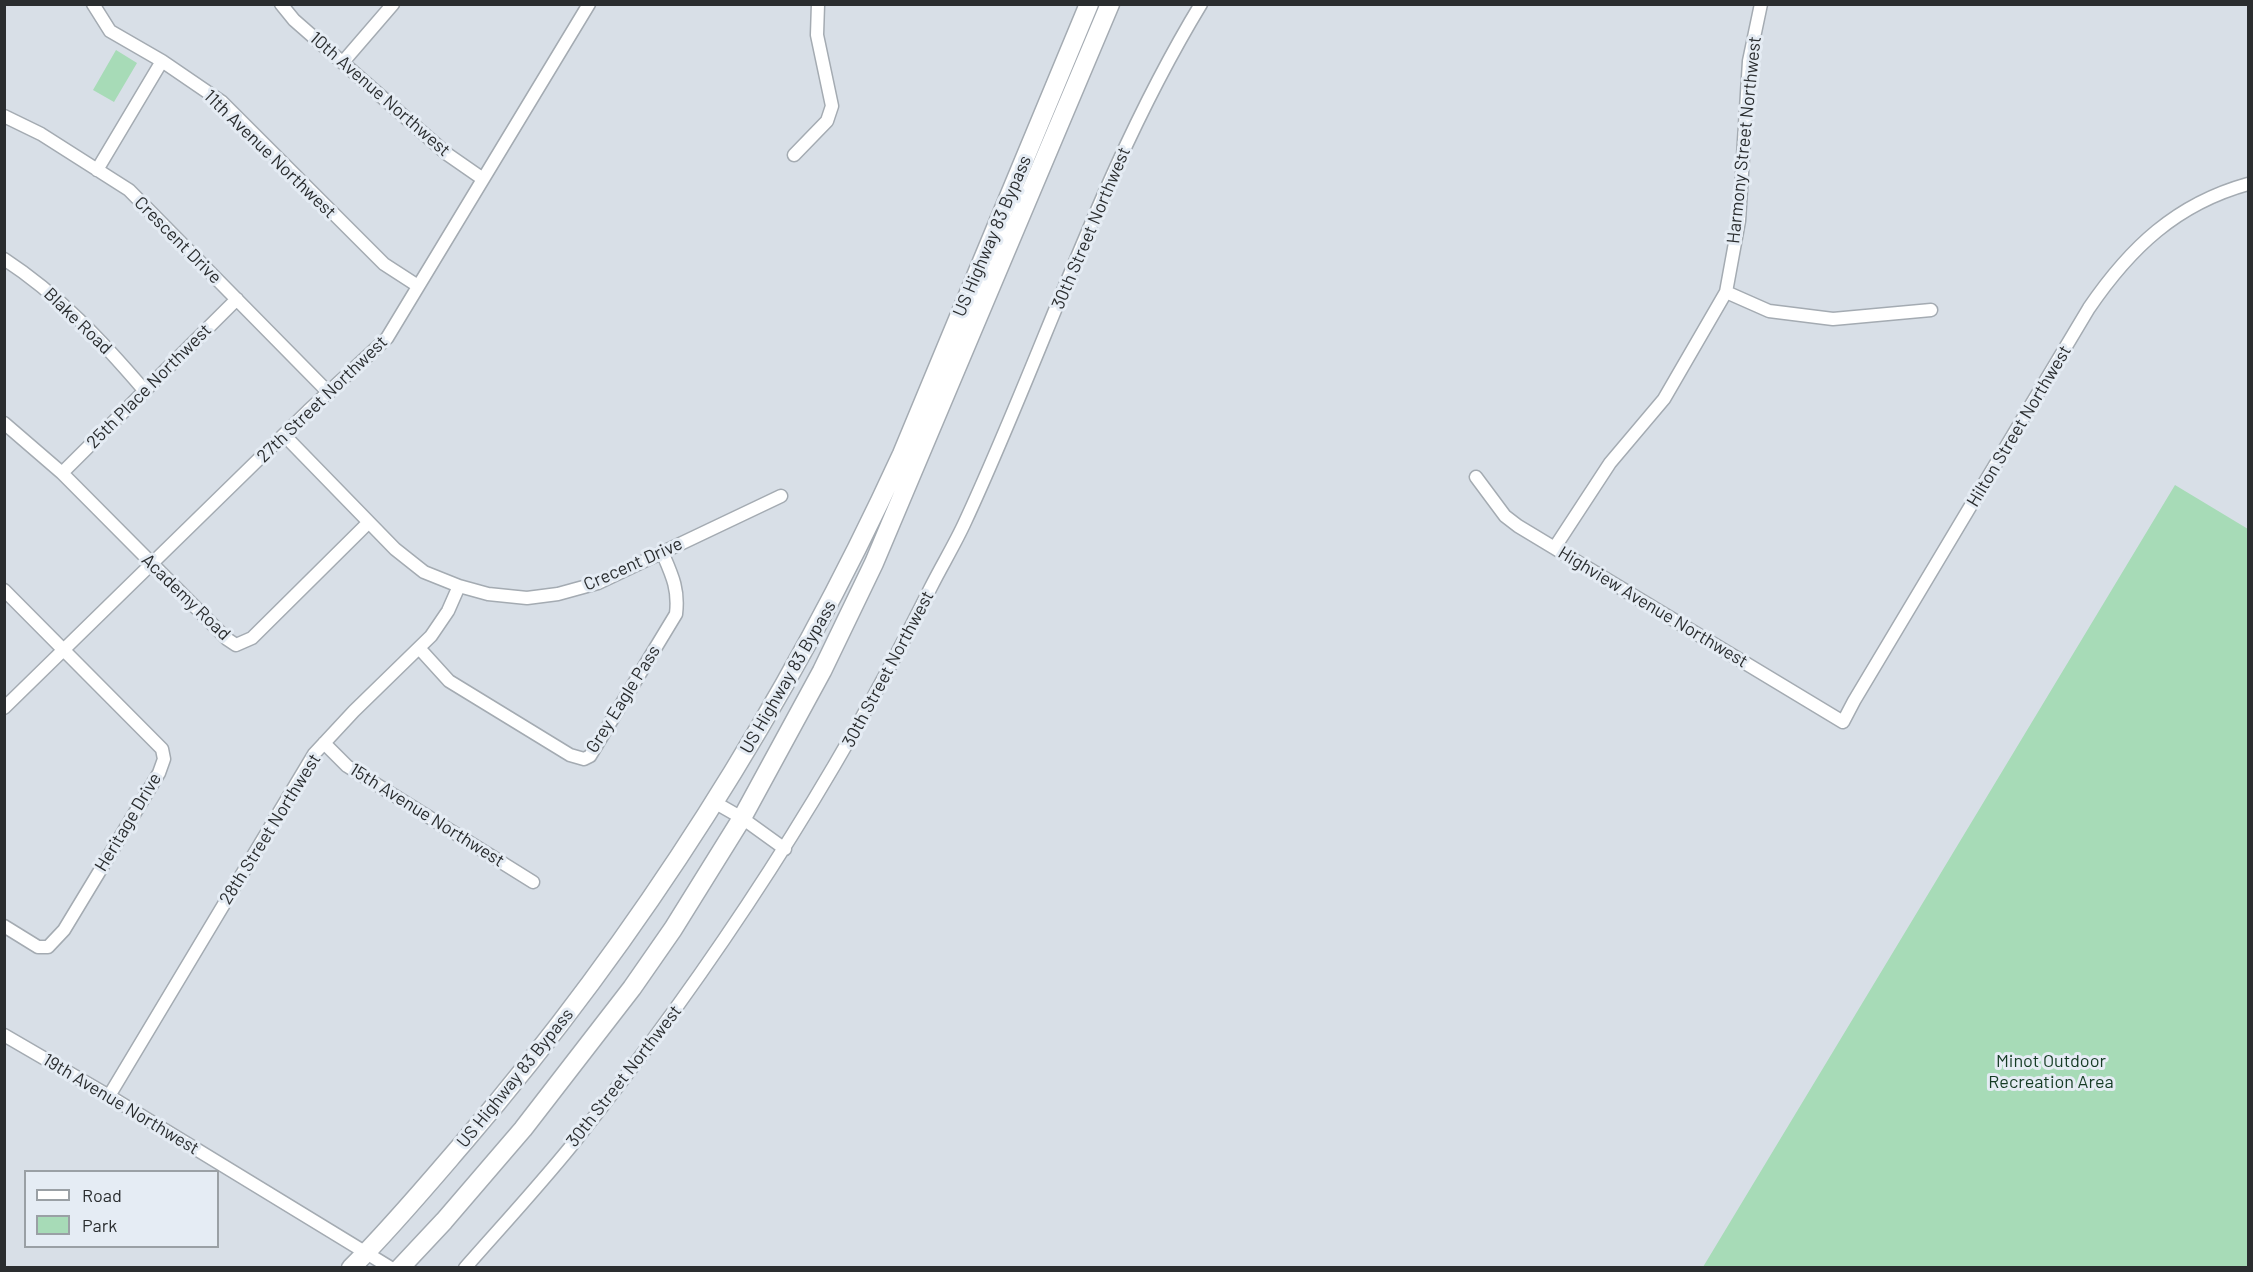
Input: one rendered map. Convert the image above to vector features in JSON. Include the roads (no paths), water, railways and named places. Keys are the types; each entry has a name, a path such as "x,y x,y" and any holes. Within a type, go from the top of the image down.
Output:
{"highway":[{"name":"US Highway 83 Bypass","path":"351,1268 514,1083 619,943 738,766 830,603 902,454 1089,4"},
{"name":"US Highway 83 Bypass","path":"399,1268 444,1221 523,1129 597,1033 673,929 742,818 822,671 874,563 1110,4"}],"street":[{"name":"11th Avenue Northwest","path":"93,4 110,31 162,61 222,102 384,264 418,286"},
{"name":"10th Avenue Northwest","path":"281,4 294,20 447,154 483,179"},
{"path":"343,62 393,4"},
{"name":"27th Street Northwest","path":"4,708 284,435 387,338 589,4"},
{"path":"794,155 827,121 832,106 817,35 818,4"},
{"name":"30th Street Northwest","path":"465,1268 569,1148 631,1070 708,965 785,849 852,737 898,653 964,523 1113,174 1164,70 1201,4"},
{"name":"Harmony Street Northwest","path":"1555,547 1610,464 1664,399 1726,292 1739,221 1749,61 1761,4"},
{"path":"97,170 162,61"},
{"name":"Crescent Drive","path":"4,116 41,134 129,190 329,393"},
{"name":"Hilton Street Northwest","path":"1843,722 2089,308 2109,279 2166,222 2202,202 2248,184"},
{"name":"Blake Road","path":"4,259 31,277 99,338 144,390"},
{"path":"1726,292 1769,311 1833,319 1930,310"},
{"name":"25th Place Northwest","path":"62,473 237,299"},
{"name":"Academy Road","path":"4,423 62,473 151,565 236,645 252,638 368,523"},
{"name":"Crecent Drive","path":"284,435 368,523 424,572 459,586 488,594 527,598 558,594 598,583 781,496"},
{"name":"Highview Avenue Northwest","path":"1476,477 1505,516 1518,526 1843,722"},
{"name":"Grey Eagle Pass","path":"419,648 449,681 570,755 584,759 590,756 675,615 678,598 662,552"},
{"name":"28th Street Northwest","path":"110,1096 314,754 354,711 431,636 448,611 459,586"},
{"name":"Heritage Drive","path":"4,590 162,749 164,759 159,773 64,930 54,942 48,947 38,947 4,926"},
{"name":"15th Avenue Northwest","path":"324,743 347,766 533,882"},
{"path":"714,802 742,818 785,849"},
{"name":"19th Avenue Northwest","path":"4,1035 110,1096 391,1268"}],"park label":[{"name":"Minot Outdoor Recreation Area","path":"2051,1071"}]}
